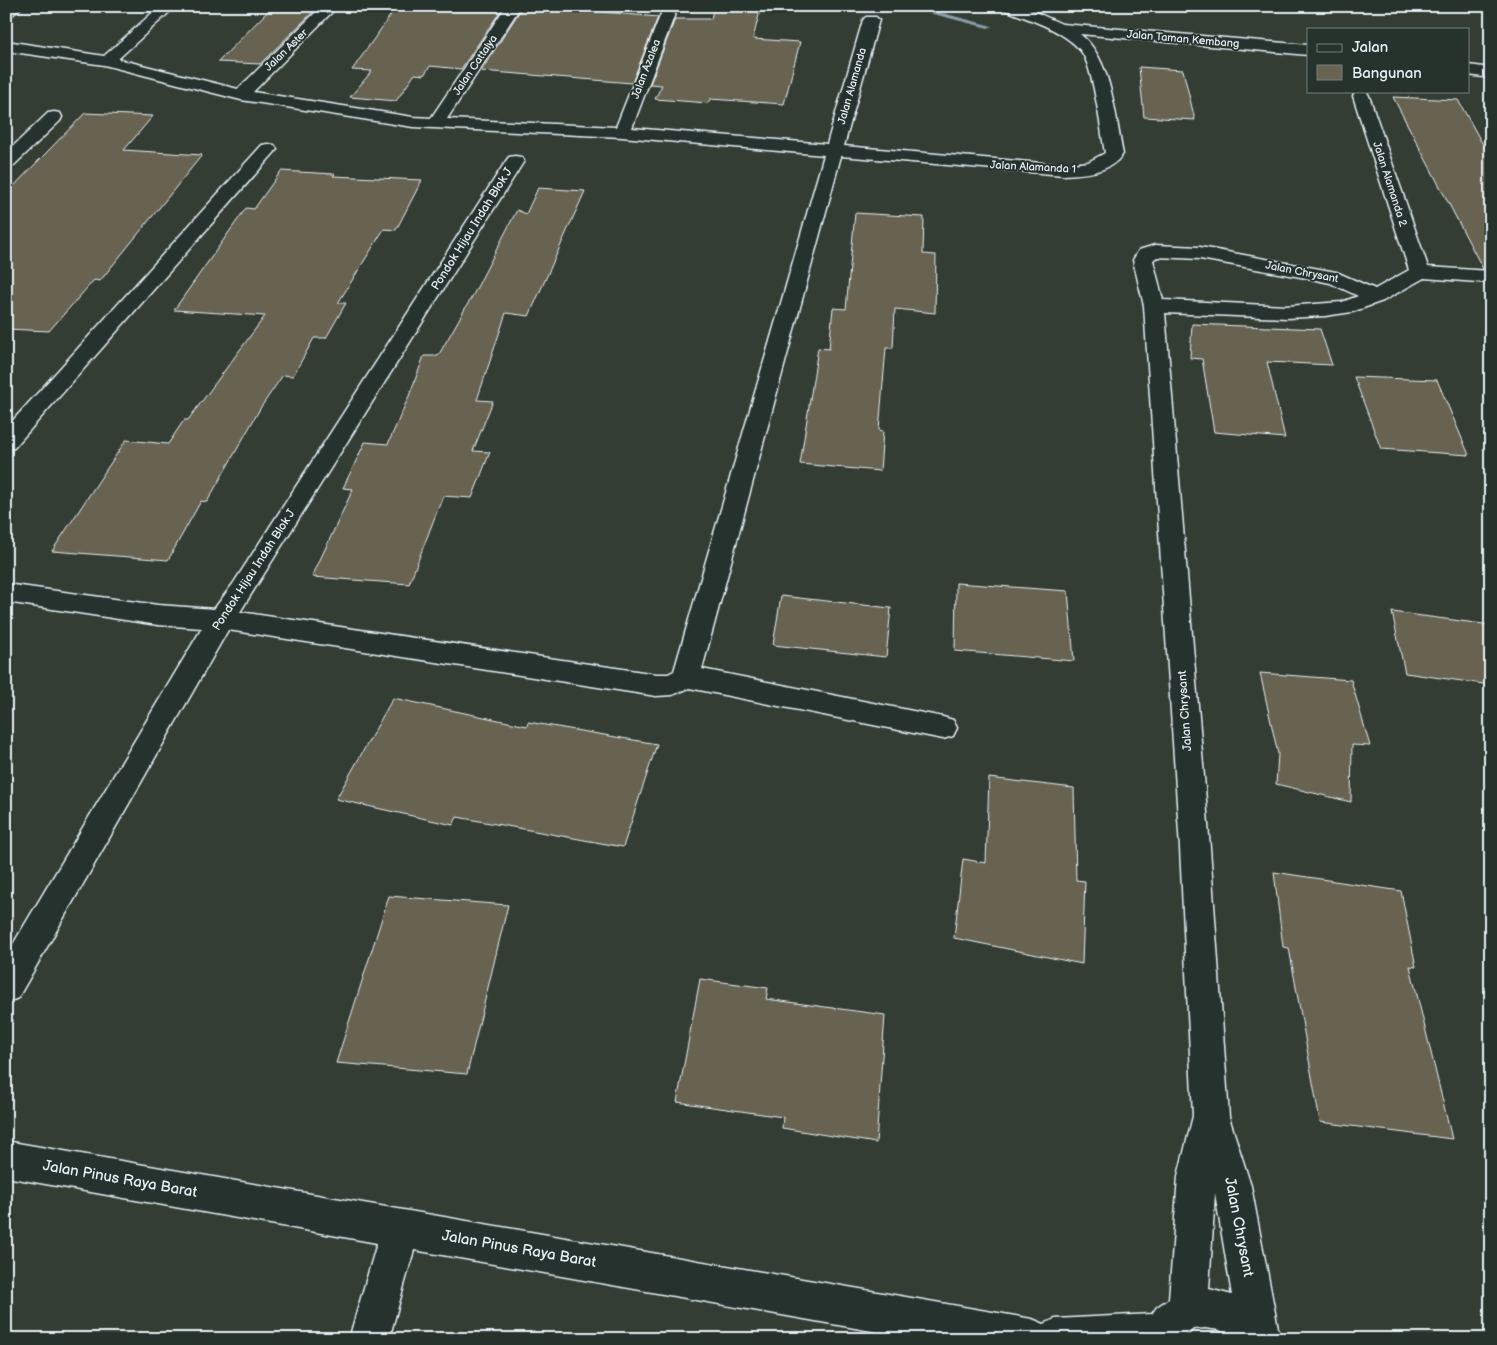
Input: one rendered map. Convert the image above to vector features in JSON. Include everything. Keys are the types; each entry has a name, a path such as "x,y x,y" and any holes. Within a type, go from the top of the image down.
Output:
{"street":[{"path":"6,13 16,6"},
{"path":"107,61 169,6"},
{"name":"Jalan Aster","path":"241,95 331,6"},
{"name":"Jalan Cattalya","path":"435,124 514,6"},
{"name":"Jalan Azalea","path":"622,132 670,6"},
{"path":"1008,6 1059,28"},
{"name":"Jalan Alamanda","path":"686,677 871,20"},
{"name":"Jalan Taman Kembang","path":"1059,28 1307,50"},
{"name":"Jalan Alamanda 1","path":"834,152 1064,170 1094,168 1106,162 1114,154 1097,72 1090,52 1074,37 1059,28"},
{"path":"6,46 107,61 128,68 241,95 435,124 622,132 834,152"},
{"path":"1470,70 1491,73"},
{"name":"Jalan Alamanda 2","path":"1361,96 1420,272"},
{"path":"6,163 54,117"},
{"path":"6,443 268,149"},
{"name":"Pondok Hijau Indah Blok J","path":"6,987 221,620 242,591 515,161"},
{"name":"Jalan Chrysant","path":"1259,1339 1232,1186 1210,1117 1195,848 1154,306 1143,260 1146,254 1155,251 1200,253 1345,281 1376,298"},
{"path":"1154,306 1287,312 1325,310 1345,308 1376,298 1420,272 1491,277"},
{"path":"6,593 158,615 221,620 656,685 672,684 686,677 943,728"},
{"name":"Jalan Chrysant","path":"1171,1327 1197,1176 1210,1117"},
{"name":"Jalan Pinus Raya Barat","path":"6,1159 1032,1339"},
{"path":"369,1339 401,1228"},
{"path":"1056,1339 1171,1327 1207,1308 1226,1312 1244,1324 1259,1339"}],"building":[{"path":"273,6 319,6 260,64 218,62"},
{"path":"397,6 504,6 461,69 430,66 424,75 415,74 396,101 350,97 372,71 352,70"},
{"path":"523,6 658,17 632,83 481,71"},
{"path":"714,6 761,6 753,39 800,42 784,104 710,99 708,103 655,99 662,85 650,84 675,19 711,19"},
{"path":"1139,67 1183,70 1195,120 1144,117"},
{"path":"1393,97 1458,100 1491,159 1491,269 1483,269"},
{"path":"85,113 153,116 124,150 202,155 100,281 94,280 49,331 6,329 6,194"},
{"path":"281,171 335,174 333,176 422,180 396,230 384,229 338,303 346,303 326,338 314,338 293,376 283,375 261,407 207,502 201,501 168,560 52,551 126,440 168,444 184,420 188,420 265,316 174,310 246,208 254,209"},
{"path":"538,188 585,191 529,316 506,313 477,400 493,401 473,451 490,452 472,498 443,496 409,584 312,577 353,489 343,488 365,442 388,444 424,356 438,356 474,293 517,210 526,214"},
{"path":"855,213 924,217 923,254 936,255 935,313 895,309 893,348 886,348 879,430 883,431 880,471 800,464 818,348 829,349 833,308 846,309"},
{"path":"1192,324 1320,329 1332,365 1267,362 1285,438 1214,432 1202,359 1190,358"},
{"path":"1354,377 1437,380 1469,455 1381,449"},
{"path":"956,583 1068,591 1074,661 955,651"},
{"path":"781,596 891,608 886,657 773,645"},
{"path":"1392,612 1491,625 1491,685 1405,673"},
{"path":"1260,673 1351,680 1370,746 1352,745 1351,802 1276,784 1278,754"},
{"path":"393,698 527,726 528,722 657,744 623,847 457,817 453,825 336,799"},
{"path":"989,778 1074,788 1076,880 1085,881 1082,964 954,938 963,859 986,863"},
{"path":"1274,872 1401,891 1416,967 1410,966 1452,1139 1320,1122 1289,948 1283,947"},
{"path":"389,896 508,905 467,1074 336,1063"},
{"path":"700,979 768,988 766,999 885,1015 876,1143 782,1128 783,1117 677,1102"}],"waterway":[{"path":"906,6 988,26"}]}
